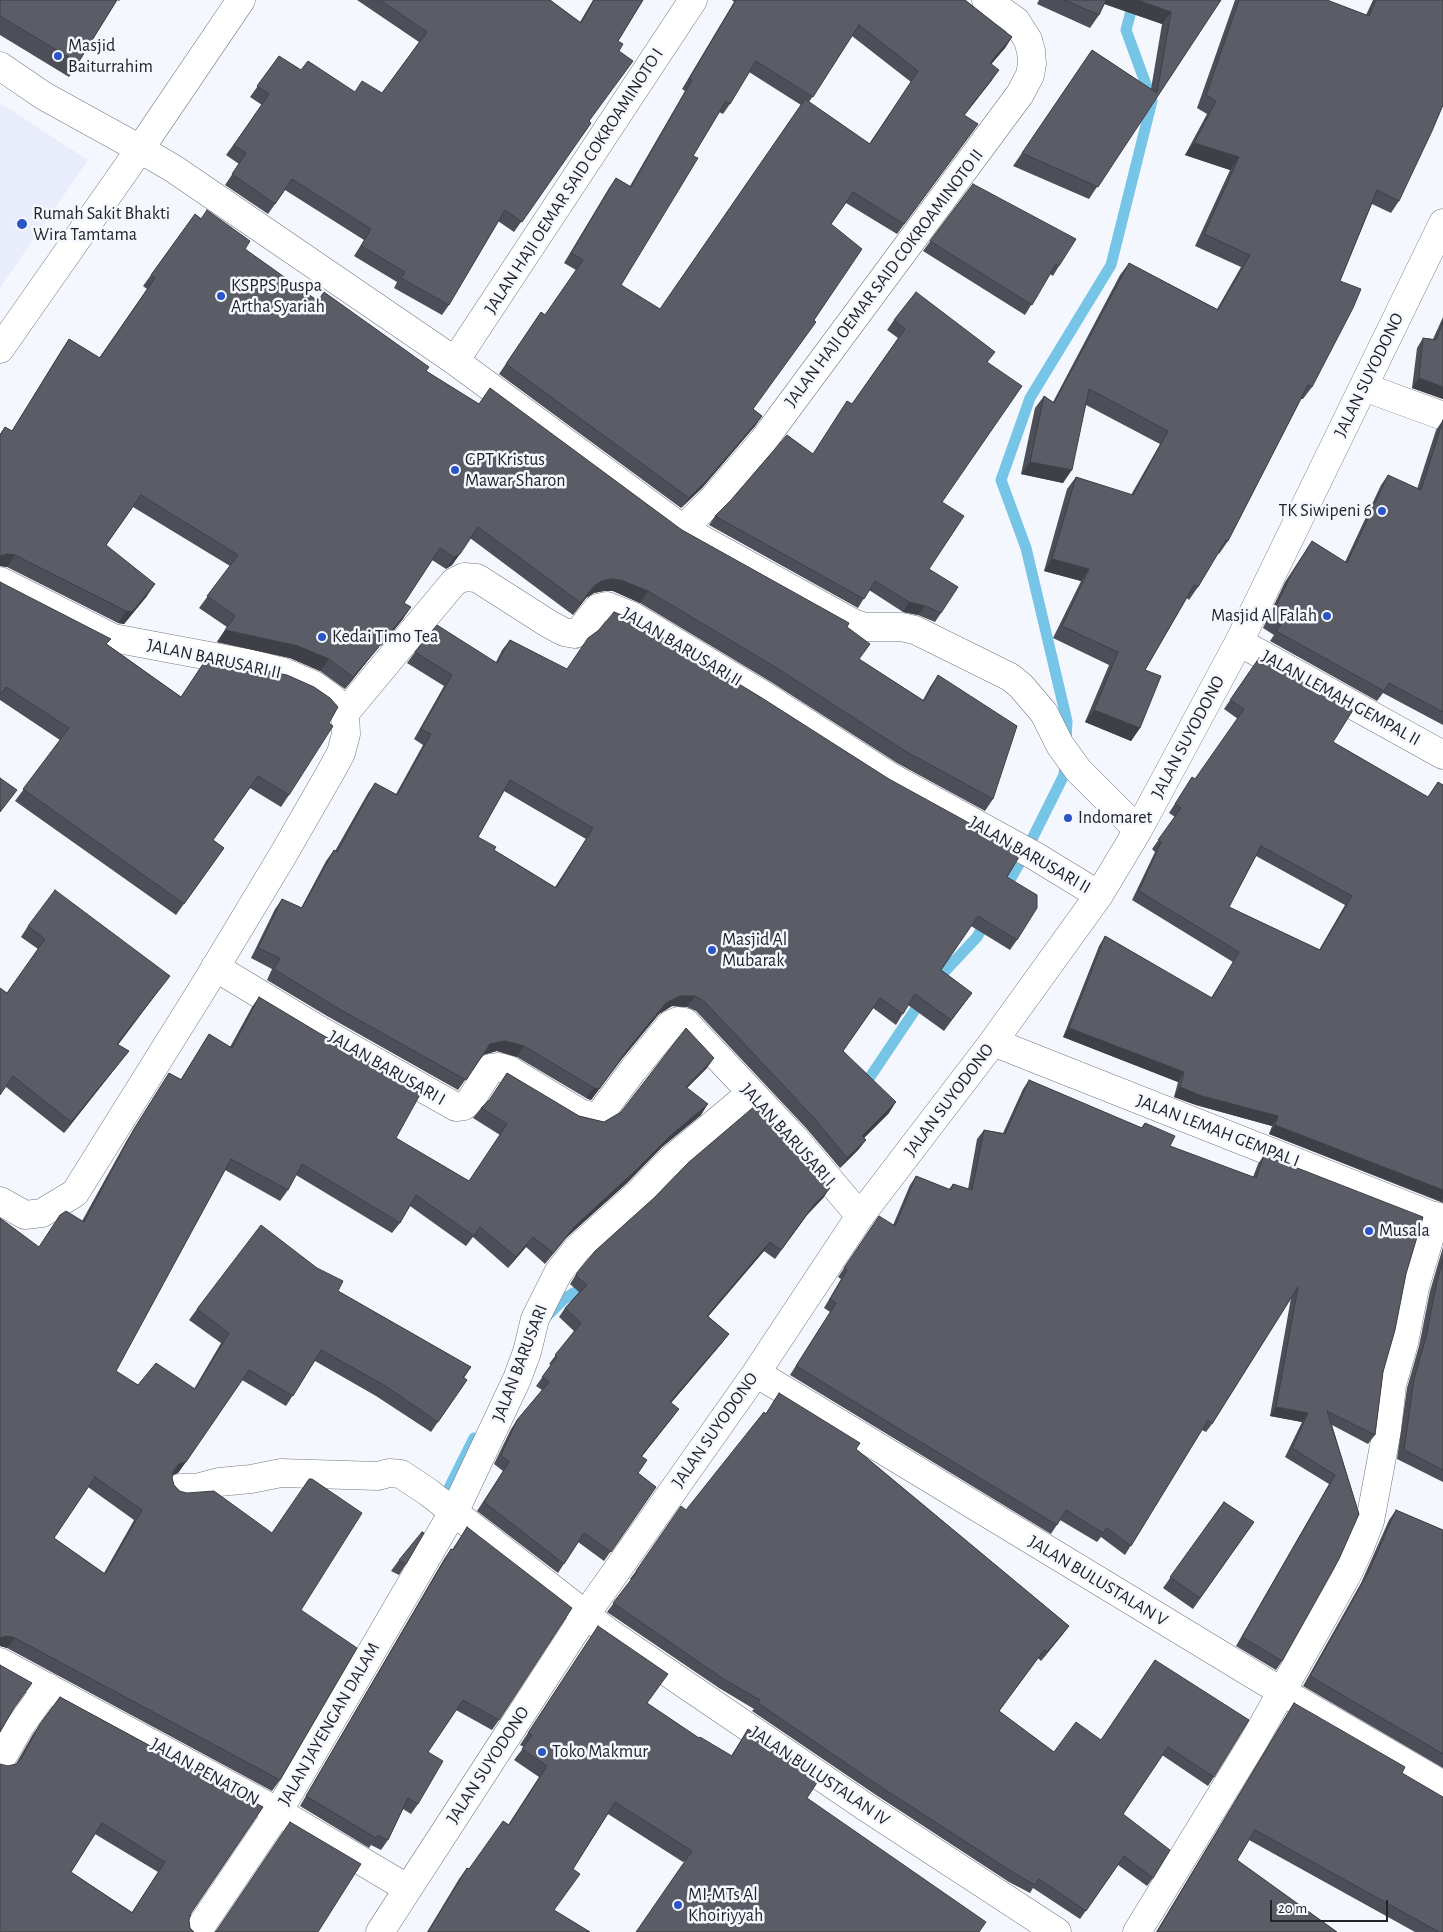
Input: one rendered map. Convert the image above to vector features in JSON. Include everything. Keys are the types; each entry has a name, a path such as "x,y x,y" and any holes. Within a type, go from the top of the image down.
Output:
{"street":[{"path":"0,348 241,0"},
{"name":"JALAN HAJI OEMAR SAID COKROAMINOTO I","path":"455,361 693,0"},
{"name":"JALAN HAJI OEMAR SAID COKROAMINOTO II","path":"683,529 713,499 763,441 1020,94 1030,75 1031,51 1023,30 1016,21 996,6"},
{"path":"0,66 44,96 136,153"},
{"path":"0,86 136,153 174,169 455,361 683,529 853,623 865,627 915,630 1010,677 1021,686 1044,713 1060,745 1078,770 1138,830"},
{"name":"JALAN SUYODONO","path":"387,1930 407,1888 586,1614 756,1373 860,1216 993,1042 1099,895 1138,830 1239,642 1443,223"},
{"path":"1364,387 1443,416"},
{"name":"JALAN BARUSARI II","path":"0,581 113,638 252,664 284,672 314,685 332,698 345,713 454,582 464,577 477,578 564,632 574,634 581,629 598,608 607,606 625,612 763,695 890,776 1025,850 1099,895"},
{"name":"JALAN LEMAH GEMPAL II","path":"1239,642 1443,755"},
{"path":"0,1201 25,1214 33,1214 42,1213 74,1193 283,855 341,753 346,734 345,713"},
{"name":"JALAN BARUSARI I","path":"215,967 319,1030 456,1107 464,1106 470,1101 491,1068 499,1067 509,1070 580,1113 595,1117 602,1113 633,1070 671,1024 678,1021 685,1022 800,1146 860,1216"},
{"name":"JALAN LEMAH GEMPAL I","path":"993,1042 1439,1218"},
{"name":"JALAN BARUSARI","path":"441,1503 497,1424 527,1352 535,1319 558,1274 577,1249 638,1194 672,1159 751,1093"},
{"path":"1137,1932 1249,1749 1347,1576 1370,1521 1382,1461 1392,1385 1404,1343 1415,1287 1439,1218"},
{"name":"JALAN BULUSTALAN V","path":"756,1373 1282,1691 1443,1785"},
{"path":"180,1488 196,1488 219,1482 251,1479 281,1473 378,1476 389,1473 402,1474 586,1614"},
{"name":"JALAN JAYENGAN DALAM","path":"197,1932 276,1811 441,1503"},
{"name":"JALAN BULUSTALAN IV","path":"586,1614 608,1632 867,1808 1058,1932"},
{"name":"JALAN PENATON","path":"0,1662 276,1811 407,1888"},
{"path":"0,1761 20,1726 48,1687"}],"shaded area":[{"name":"Rumah Sakit Bhakti Wira Tamtama","path":"0,103 88,160 0,288"}],"building":[{"name":"Masjid Baiturrahim","path":"0,0 117,0 78,63 0,16"},
{"path":"380,0 550,0 581,23 594,0 643,0 618,41 623,44 619,51 633,61 589,121 591,123 522,222 505,210 449,305 401,278 405,272 361,246 371,229 292,179 275,204 232,174 246,153 234,145 269,94 257,86 279,56 301,70 308,61 355,92 362,81 382,93 427,32"},
{"path":"736,0 965,0 1012,37 990,63 999,70 964,115 978,124 904,224 853,192 831,224 862,249 814,320 816,322 753,409 762,416 709,478 689,498 506,364 541,312 545,315 583,260 571,253 616,178 631,187 692,80 689,79","holes":["859,25 918,71 870,144 805,99 660,309 621,285 698,158 693,156 726,101 730,104 756,61 813,97"]},
{"path":"1064,0 1106,0 1099,15"},
{"path":"1137,0 1221,0 1098,187 1022,153 1092,50 1157,93 1171,12"},
{"path":"1239,0 1327,0 1369,16 1376,0 1443,0 1443,105 1399,201 1377,190 1340,281 1361,289 1353,308 1312,387 1308,385 1228,541 1226,540 1198,587 1194,585 1145,670 1161,676 1140,728 1094,710 1118,652 1062,626 1089,569 1052,559 1076,477 1133,495 1168,431 1089,389 1072,470 1030,462 1044,396 1054,403 1129,263 1218,310 1250,255 1204,234 1239,157 1194,143 1216,101 1206,95"},
{"path":"973,184 1076,239 1059,266 1056,264 1032,305 930,241"},
{"path":"207,210 250,241 245,249 318,301 324,292 429,367 426,371 479,404 490,388 682,530 849,623 847,627 870,644 859,659 924,701 938,675 1017,726 993,799 905,751 780,670 648,591 621,580 612,579 602,581 594,586 581,603 478,527 460,554 454,557 440,548 404,603 411,607 389,634 387,633 378,648 353,677 329,659 298,646 225,630 235,616 207,596 238,555 141,495 106,545 155,584 132,612 126,611 15,555 7,554 0,556 0,435 5,427 12,431 69,339 100,358 155,278 151,275 195,214 201,219"},
{"path":"916,292 995,352 987,362 1022,386 942,502 964,516 929,569 958,587 941,613 909,602 875,581 864,599 715,516 787,435 813,454 847,401 852,404 905,329 894,320"},
{"path":"1443,322 1443,387 1419,378 1423,338 1436,340"},
{"path":"1443,420 1443,712 1389,683 1384,691 1276,631 1281,625 1270,618 1292,573 1312,541 1347,563 1388,475 1421,490"},
{"path":"0,582 111,639 106,644 181,697 207,658 287,675 314,687 330,698 338,707 329,723 333,726 289,795 258,776 213,840 224,848 184,904 23,789 69,728 6,687 0,695"},
{"path":"614,612 632,619 762,698 889,779 1022,852 1007,877 1037,895 1037,908 1017,940 978,916 941,970 972,993 951,1020 915,994 903,1014 880,998 843,1051 896,1102 862,1136 866,1140 847,1158 814,1118 704,1001 695,996 680,996 666,1003 628,1049 599,1089 594,1088 524,1046 505,1041 490,1044 466,1080 334,1006 274,969 280,958 258,948 282,899 302,908 334,850 337,852 375,783 397,795 431,734 421,729 452,675 415,652 437,625 497,663 510,640 567,669 588,638 599,630","holes":["510,780 593,828 556,888 494,850 496,847 478,837"]},
{"path":"1259,658 1353,710 1333,742 1428,797 1438,782 1443,785 1443,1190 1275,1125 1278,1116 1202,1096 1180,1087 1184,1072 1069,1028 1105,936 1212,998 1239,952 1139,891 1161,842 1158,840 1181,808 1175,804 1192,777 1195,779 1244,709 1230,700","holes":["1261,846 1352,896 1320,950 1229,907"]},
{"path":"0,778 17,790 0,812"},
{"path":"55,890 170,976 117,1044 129,1051 71,1122 13,1076 0,1095 0,988 7,993 45,939 28,926"},
{"path":"259,997 422,1091 396,1138 469,1181 507,1124 481,1108 490,1099 507,1073 579,1116 604,1122 621,1112 686,1028 714,1058 686,1087 708,1104 669,1137 574,1227 553,1253 533,1237 516,1257 480,1227 474,1236 416,1195 400,1223 302,1164 288,1190 231,1159 116,1371 138,1385 156,1363 195,1389 229,1333 197,1309 261,1225 317,1268 343,1281 338,1291 471,1367 463,1377 467,1380 438,1422 384,1385 321,1350 293,1396 249,1370 186,1462 179,1464 174,1470 172,1478 174,1485 179,1491 187,1493 214,1491 272,1533 309,1479 312,1479 362,1513 301,1610 357,1648 280,1780 15,1638 7,1636 0,1638 0,1218 39,1247 60,1215 66,1211 84,1222 134,1129 169,1073 181,1080 209,1034 232,1048","holes":["95,1477 142,1510 105,1574 54,1538"]},
{"path":"1029,1080 1142,1128 1145,1123 1175,1136 1170,1146 1256,1178 1264,1155 1423,1217 1406,1274 1395,1330 1383,1372 1375,1435 1327,1411 1359,1514 1339,1559 1282,1661 1242,1637 1335,1475 1292,1448 1308,1413 1276,1407 1298,1287 1212,1424 1208,1420 1131,1546 1107,1528 1103,1533 1066,1510 1057,1525 796,1366 836,1303 830,1299 847,1270 844,1268 879,1216 895,1226 916,1176 951,1190 953,1184 972,1190 984,1130 1005,1134"},
{"path":"756,1105 830,1188 813,1206 781,1250 770,1242 707,1316 729,1334 670,1402 679,1409 641,1456 647,1460 638,1473 656,1487 611,1552 584,1533 564,1564 484,1502 509,1462 501,1455 517,1420 549,1382 542,1377 557,1357 555,1355 581,1323 565,1308 587,1285 576,1276 577,1273 595,1251 655,1197 689,1162"},
{"path":"1443,1260 1443,1470 1404,1450 1414,1379 1426,1337"},
{"path":"779,1393 860,1443 856,1449 1069,1626 1047,1652 1044,1650 999,1711 1054,1752 1076,1722 1101,1740 1155,1660 1249,1720 1214,1777 1168,1747 1123,1814 1170,1850 1153,1878 1124,1856 1086,1911 1039,1879 1035,1885 1014,1873 881,1787 758,1703 760,1700 725,1680 613,1603 637,1572 681,1506 686,1510 764,1412 766,1414"},
{"path":"1224,1502 1254,1522 1200,1598 1170,1577"},
{"path":"1396,1510 1443,1530 1443,1754 1310,1676 1368,1573"},
{"path":"467,1527 572,1608 499,1720 463,1700 428,1752 443,1761 418,1804 408,1798 388,1840 378,1835 376,1838 306,1796 451,1549 453,1550"},
{"path":"422,1532 424,1533 406,1564 399,1560"},
{"path":"598,1626 668,1674 647,1703 699,1738 732,1756 748,1729 820,1778 807,1798 986,1922 979,1932 636,1932 692,1851 615,1802 573,1869 580,1874 554,1910 590,1932 428,1932 467,1868 469,1869 503,1821 509,1825 547,1766 522,1749 532,1735 528,1733"},
{"path":"0,1665 32,1683 0,1732"},
{"path":"60,1697 263,1807 191,1913 189,1920 190,1928 194,1932 0,1932 0,1764 8,1766 16,1764 21,1759 40,1724","holes":["102,1823 165,1862 132,1913 71,1872"]},
{"path":"1294,1703 1405,1767 1402,1773 1443,1797 1443,1932 1439,1932 1255,1830 1237,1860 1337,1932 1157,1932"},
{"path":"290,1822 361,1864 318,1932 215,1932 217,1930"}],"waterway":[{"path":"1066,743 1067,721 1026,548 1001,480 1030,398 1111,265 1152,101 1126,30 1134,0"},
{"path":"1003,892 1022,859 1064,775 1065,761"},
{"path":"934,983 977,937 987,919"},
{"path":"862,1089 923,998"},
{"path":"547,1316 564,1299 590,1283"},
{"path":"441,1504 474,1438"}],"place":[{"name":"Masjid Baiturrahim","path":"58,56"},
{"name":"Rumah Sakit Bhakti Wira Tamtama","path":"22,224"},
{"name":"KSPPS Puspa Artha Syariah","path":"221,296"},
{"name":"GPT Kristus Mawar Sharon","path":"455,470"},
{"name":"TK Siwipeni 6","path":"1382,511"},
{"name":"Masjid Al Falah","path":"1327,616"},
{"name":"Kedai Timo Tea","path":"322,637"},
{"name":"Indomaret","path":"1068,818"},
{"name":"Masjid Al Mubarak","path":"712,950"},
{"name":"Musala","path":"1369,1231"},
{"name":"Toko Makmur","path":"542,1752"},
{"name":"MI-MTs Al Khoiriyyah","path":"678,1905"}]}
